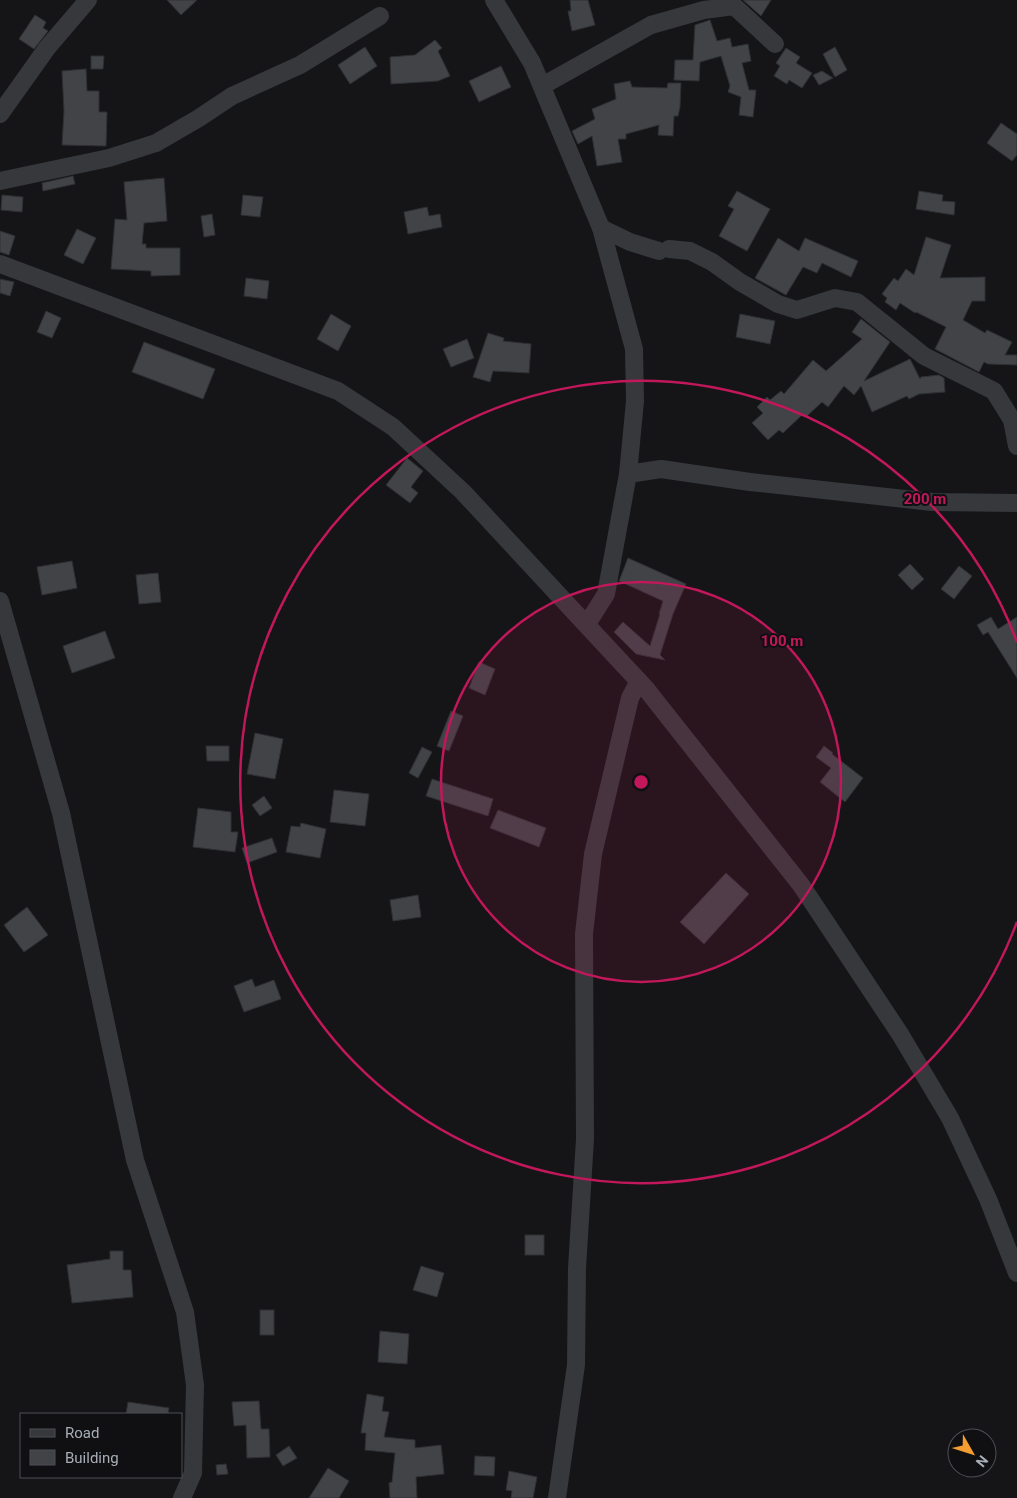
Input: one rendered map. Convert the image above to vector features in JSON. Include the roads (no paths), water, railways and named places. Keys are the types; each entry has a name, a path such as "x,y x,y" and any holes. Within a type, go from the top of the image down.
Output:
{"street":[{"path":"0,114 47,48 88,0"},
{"path":"494,0 532,63 601,228 634,349 635,401 628,474 606,594 587,624"},
{"path":"542,86 651,25 704,10 734,6 775,44"},
{"path":"0,181 108,158 156,143 232,96 300,65 380,16"},
{"path":"601,228 630,242 664,250 690,251 712,262 740,282 778,304 797,310 836,298 857,302 924,356 994,392 1012,420 1017,446"},
{"path":"0,264 338,391 393,427 464,492 639,681 801,885 900,1034 950,1118 988,1199 1017,1273"},
{"path":"628,474 661,469 750,482 932,502 1017,503"},
{"path":"0,601 61,812 134,1160 185,1312 195,1385 193,1473 182,1498"},
{"path":"557,1498 576,1364 577,1268 585,1139 584,934 593,854 630,698 639,681"}]}
